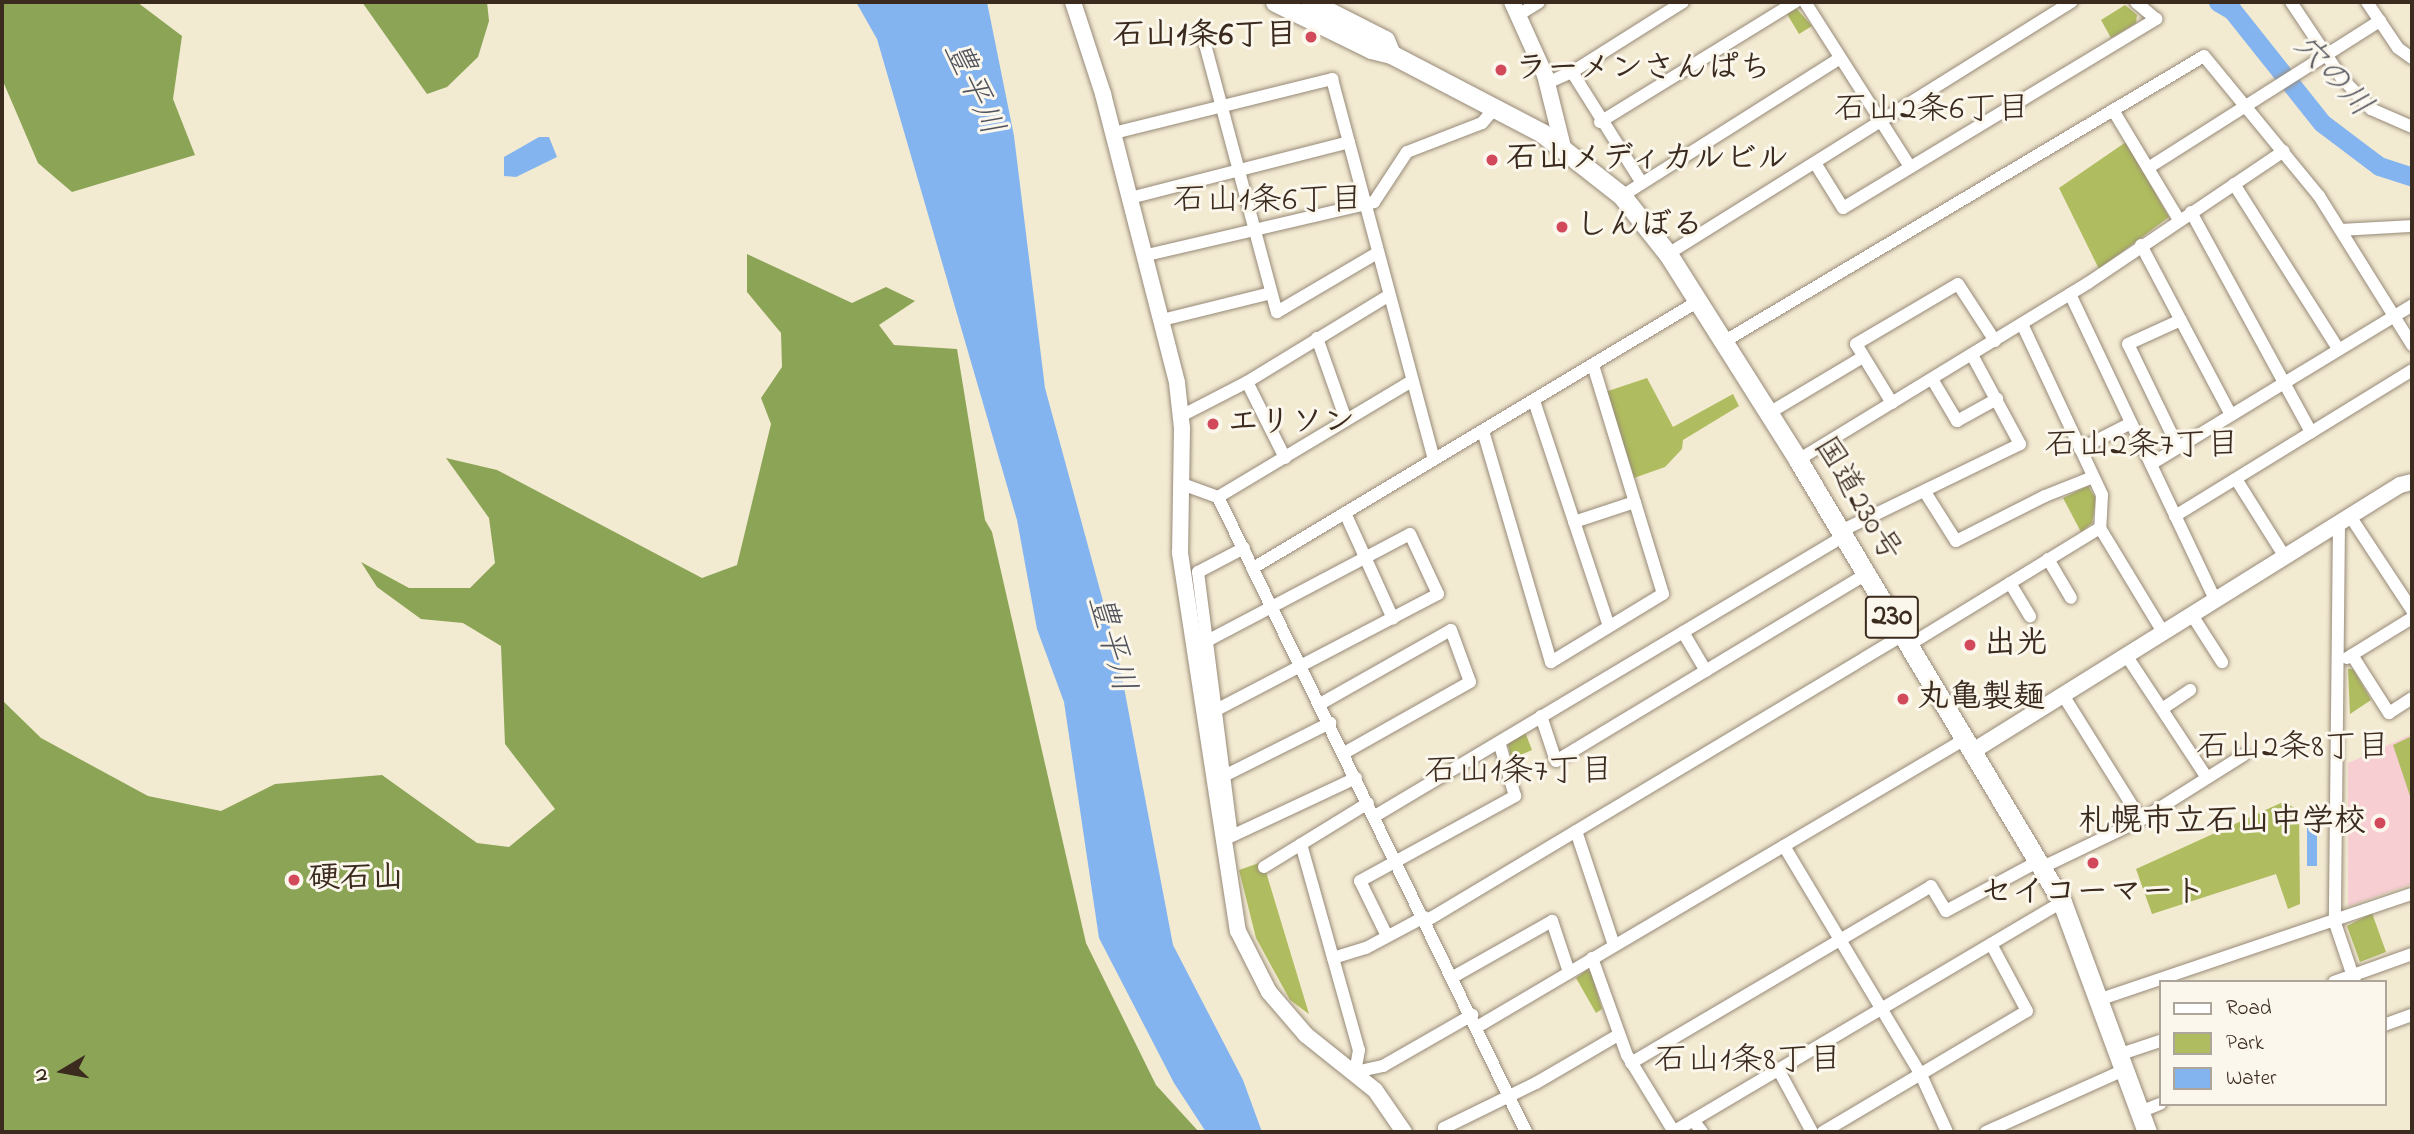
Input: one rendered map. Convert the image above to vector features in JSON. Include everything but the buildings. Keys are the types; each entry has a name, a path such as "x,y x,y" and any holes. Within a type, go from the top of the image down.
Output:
{"highway":[{"name":"国道230号","path":"1275,2 1371,49 1391,54 1563,147 1622,196 1668,254 1700,300 1798,460 2062,902 2101,999 2147,1132"},
{"name":"国道230号","path":"1310,2 1384,40 1391,54"}],"street":[{"path":"1073,2 1114,133 1147,255 1181,416 1180,553 1238,931 1269,992 1306,1035 1375,1090 1404,1132"},
{"path":"1539,2 1516,8 1547,83 1563,147"},
{"path":"1547,83 1572,72 1683,2"},
{"path":"1600,122 1795,2"},
{"path":"1805,2 1910,167"},
{"path":"1668,254 2072,2"},
{"path":"1815,163 1843,208 2155,19 2136,2"},
{"path":"2291,2 2327,56 2371,108 2412,127"},
{"path":"2367,2 2398,48 2412,58"},
{"path":"2148,168 2380,21"},
{"path":"1202,33 1277,312 1377,253"},
{"path":"1725,341 2204,56 2284,151 2342,230 2412,345"},
{"path":"1622,196 1840,58"},
{"path":"1572,72 1600,122 1642,183"},
{"path":"1114,133 1332,79 1410,382 1434,460"},
{"path":"1147,255 1374,202 1406,152 1482,123 1495,108"},
{"path":"2113,110 2148,168 2185,216 2311,432"},
{"path":"1130,198 1349,142"},
{"path":"1798,460 2070,294 2284,151"},
{"path":"2234,184 2339,350"},
{"path":"2342,230 2412,226"},
{"path":"2141,245 2231,415"},
{"path":"1892,403 1856,344 1958,285 1995,341"},
{"path":"1162,320 1271,293"},
{"path":"2070,294 2215,600"},
{"path":"1181,416 1247,382 1388,296"},
{"path":"1254,568 1700,300"},
{"path":"2151,464 2412,305"},
{"path":"2178,447 2128,344 2181,320"},
{"path":"2022,324 2102,495 2100,528 2163,632"},
{"path":"1317,338 1346,420"},
{"path":"1375,816 1683,632 1842,533 2020,444 1972,355"},
{"path":"1769,413 1864,357"},
{"path":"1483,431 1551,662 1663,594 1593,365"},
{"path":"2175,516 2412,370"},
{"path":"1932,379 1957,421 1997,399"},
{"path":"1247,382 1285,458"},
{"path":"1218,497 1410,382"},
{"path":"1534,401 1609,626"},
{"path":"2080,449 2131,423"},
{"path":"1925,492 1956,541 2045,496 2093,477"},
{"path":"2236,479 2285,556"},
{"path":"1354,1072 1382,1066 1569,972 1784,846 2063,695 2345,519 2412,482"},
{"path":"1182,484 1218,497 1526,1132"},
{"path":"1574,522 1635,502"},
{"path":"1345,513 1393,619"},
{"path":"2345,519 2412,610"},
{"path":"2345,519 2337,664 2335,923 2354,979 2412,954"},
{"path":"1333,958 1425,919 1906,640 2010,583 2100,528"},
{"path":"1207,641 1274,609 1410,534 1438,594 1303,668 1216,710"},
{"path":"1244,548 1198,572 1232,836 1356,778"},
{"path":"2048,559 2071,598"},
{"path":"1541,716 1556,761 1866,573"},
{"path":"2010,583 2030,616"},
{"path":"2192,615 2222,662"},
{"path":"2337,664 2412,618"},
{"path":"1320,704 1451,630 1471,682 1344,754"},
{"path":"1683,632 1706,671"},
{"path":"2352,655 2389,713 2412,698"},
{"path":"2126,656 2207,778"},
{"path":"2162,709 2190,690"},
{"path":"2063,695 2141,820"},
{"path":"1224,776 1329,723"},
{"path":"1387,936 1360,881 1515,796 1499,742"},
{"path":"1631,1063 1931,886 1946,911 2041,864 2141,820 2244,755"},
{"path":"1264,867 1368,803"},
{"path":"1576,831 1614,946"},
{"path":"1301,845 1359,1050 1354,1072"},
{"path":"1784,846 1921,1075 1947,1132"},
{"path":"2160,980 2335,923 2412,894"},
{"path":"1592,958 1618,1035 1631,1063 1674,1132 2062,902"},
{"path":"1453,977 1552,920 1569,972"},
{"path":"1823,1132 2027,1010 1991,944"},
{"path":"2101,999 2158,980"},
{"path":"2386,1024 2412,1015"},
{"path":"1444,1132 1444,1128 1618,1035"},
{"path":"1986,1132 2158,1042"},
{"path":"1778,1069 1812,1132"},
{"path":"2140,1112 2158,1105"},
{"path":"1693,1121 1702,1132"}],"shaded area":[{"name":"札幌市立石山中学校","path":"2412,734 2412,884 2348,906 2348,763"}],"green space":[{"path":"2,2 137,2 182,36 173,99 195,155 72,192 38,163 2,79"},
{"path":"362,2 487,2 489,21 478,57 447,87 427,94"},
{"path":"2125,5 2137,15 2136,23 2111,38 2101,20"},
{"path":"1796,8 1812,26 1799,34 1787,14"},
{"path":"2126,142 2169,217 2099,269 2059,188"},
{"path":"747,254 852,303 886,287 915,301 879,325 894,345 957,349 985,520 992,532 1086,943 1156,1085 1199,1132 2,1132 2,700 41,738 148,796 221,811 275,784 382,775 477,843 509,847 555,809 505,744 501,646 463,623 421,619 377,587 361,562 409,588 470,588 495,563 489,518 446,458 497,470 702,578 737,565 771,424 761,398 782,367 781,333 747,292"},
{"path":"1647,378 1673,427 1733,394 1739,406 1683,440 1682,449 1665,467 1634,478 1605,392"},
{"path":"2088,486 2096,499 2092,523 2081,532 2063,498"},
{"path":"2348,669 2353,669 2371,700 2350,714"},
{"path":"1525,732 1532,750 1511,759 1508,743"},
{"path":"2412,736 2412,802 2393,745"},
{"path":"2283,802 2299,810 2300,904 2288,909 2276,874 2152,914 2136,869"},
{"path":"1259,863 1266,872 1309,1014 1290,1000 1256,938 1239,870"},
{"path":"2372,913 2386,952 2360,962 2347,926"},
{"path":"1587,970 1591,972 1602,1009 1596,1013 1576,978"}],"water":[{"name":"豊平川","path":"856,2 987,2 1014,136 1045,388 1118,656 1173,945 1243,1080 1262,1132 1206,1132 1174,1083 1099,938 1064,702 1037,629 1017,520 877,39"},
{"path":"539,137 549,137 557,157 516,177 504,176 504,157"},
{"path":"2307,826 2317,826 2317,866 2307,866"}],"waterway":[{"name":"穴の川","path":"2218,2 2232,10 2322,123 2379,166 2412,177"}],"place":[{"name":"石山1条6丁目","path":"1311,37"},
{"name":"ラーメンさんぱち","path":"1501,70"},
{"name":"石山メディカルビル","path":"1492,160"},
{"name":"しんぼる","path":"1562,227"},
{"name":"エリソン","path":"1213,424"},
{"name":"出光","path":"1970,645"},
{"name":"丸亀製麺","path":"1903,699"},
{"name":"札幌市立石山中学校","path":"2380,823"},
{"name":"セイコーマート","path":"2093,863"},
{"name":"硬石山","path":"294,880"}],"district":[{"name":"石山2条6丁目","path":"1932,111"},
{"name":"石山1条6丁目","path":"1268,202"},
{"name":"石山2条7丁目","path":"2142,447"},
{"name":"石山2条8丁目","path":"2293,749"},
{"name":"石山1条7丁目","path":"1519,773"},
{"name":"石山1条8丁目","path":"1748,1062"}]}
